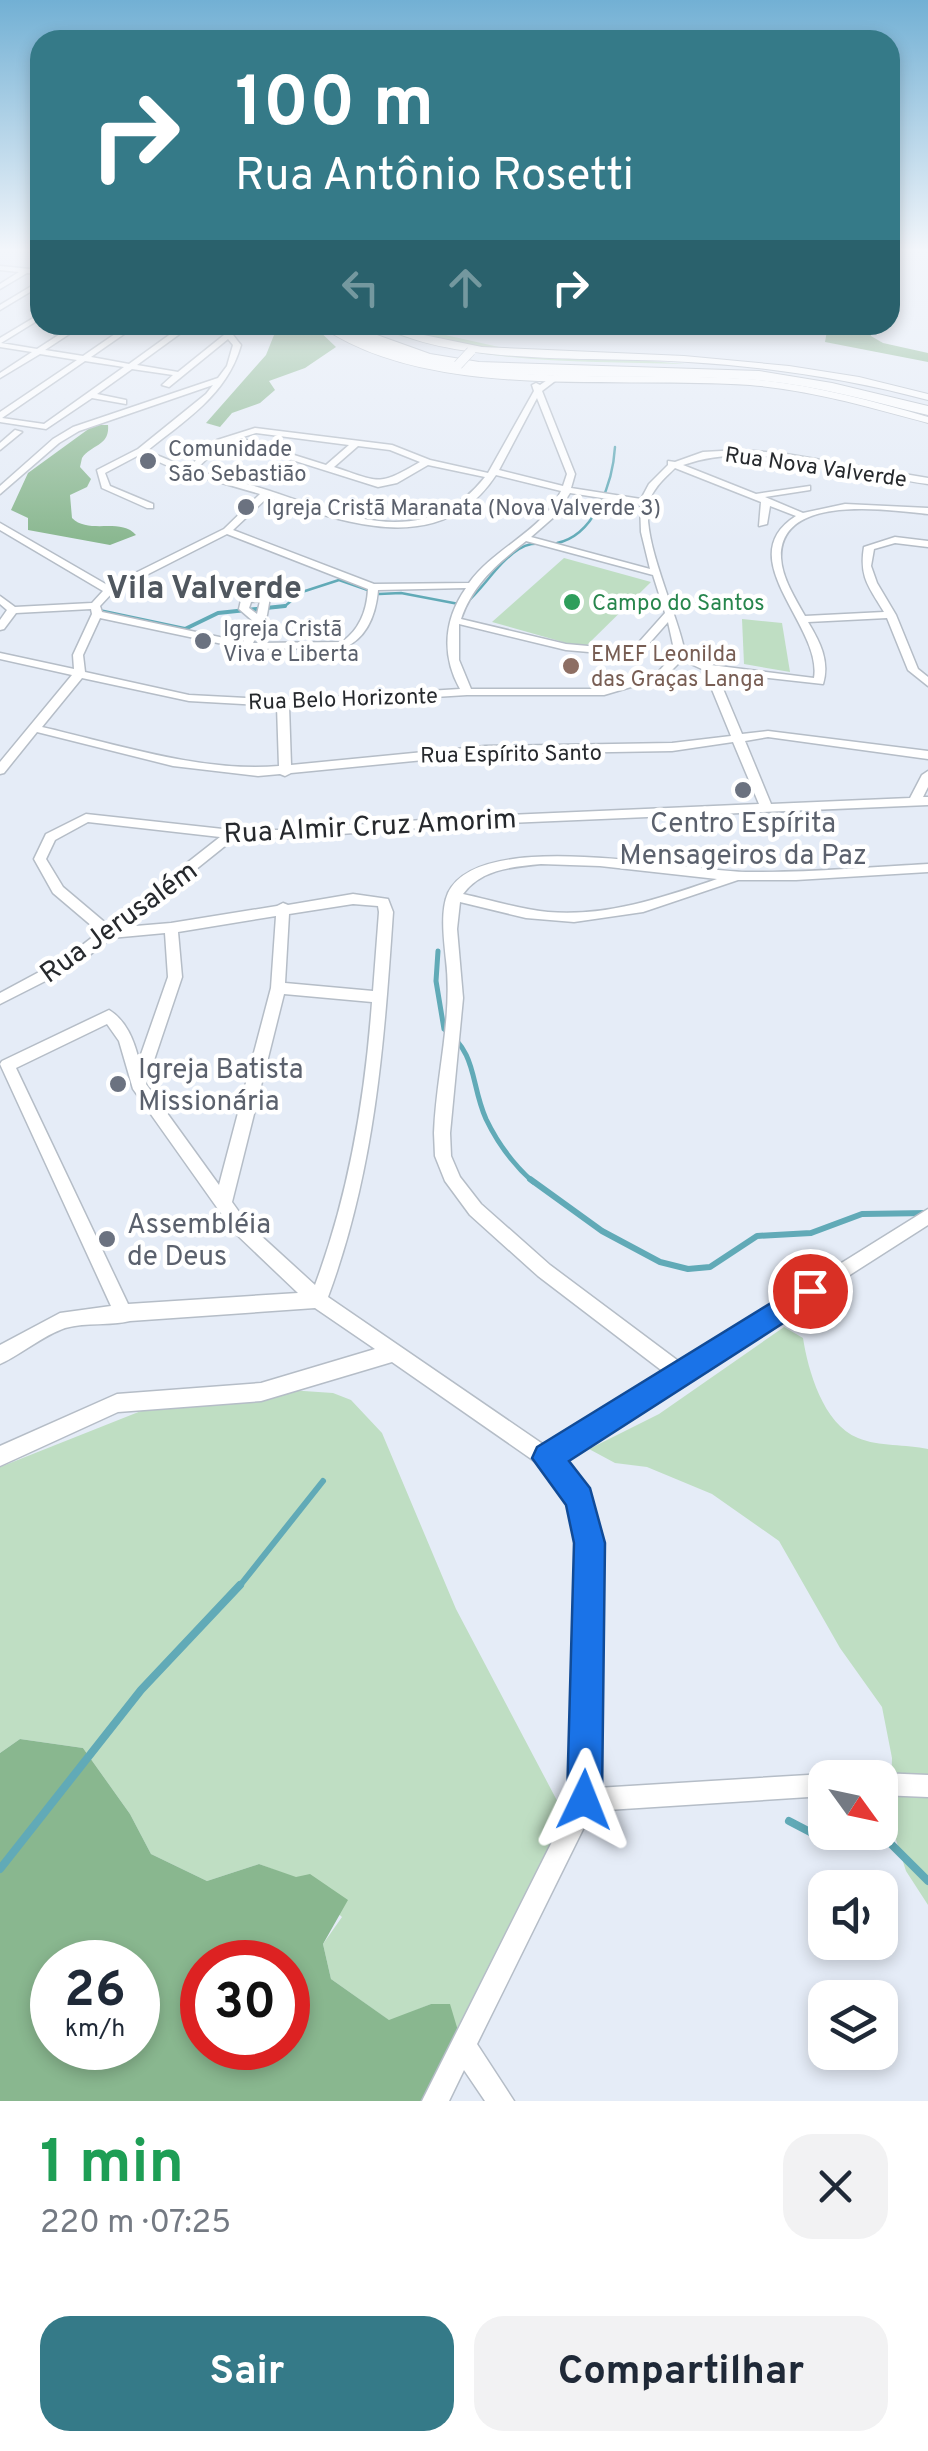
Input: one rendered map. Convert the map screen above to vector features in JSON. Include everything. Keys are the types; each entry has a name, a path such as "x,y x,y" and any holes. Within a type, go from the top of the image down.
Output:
{"highway":[{"path":"392,348 469,363 800,381 928,408"},
{"path":"418,348 464,358 771,372 864,387 928,408"},
{"path":"670,372 716,380"}],"street":[{"path":"25,348 178,374"},
{"path":"0,376 44,348"},
{"path":"22,429 0,418 99,348"},
{"path":"0,431 49,425 155,348"},
{"path":"166,385 212,348"},
{"path":"150,506 118,494 98,477 104,468 141,451 195,407 224,379 237,348"},
{"path":"368,348 524,375 716,380 819,391 928,420"},
{"path":"465,348 570,358 644,357 772,365 846,376 928,397"},
{"path":"457,366 472,350"},
{"path":"466,692 453,664 455,620 467,585 524,538 568,490 571,474 546,403 536,382 524,375"},
{"path":"141,451 353,522 411,526 458,507 492,474 544,382 556,376"},
{"path":"0,491 56,441 76,429 224,379"},
{"path":"90,396 123,402"},
{"path":"0,448 22,429"},
{"path":"191,470 229,438 256,430 356,442 406,452 427,462 644,502"},
{"path":"229,438 386,483 427,462"},
{"path":"327,469 356,442"},
{"name":"Rua Nova Valverde","path":"671,464 698,454 744,452 928,480"},
{"path":"799,514 671,464 644,502 643,516 680,655 709,668 819,682 822,674 816,648 784,587 776,546 786,525 799,514 829,508 928,511"},
{"path":"761,498 807,488"},
{"path":"0,770 80,673 78,655 96,610 109,590 227,531 267,493"},
{"path":"761,498 762,524"},
{"path":"0,526 109,590"},
{"path":"227,531 372,587 467,585"},
{"path":"524,538 660,574"},
{"path":"928,544 895,540 868,547 866,566 913,670 928,683"},
{"path":"0,599 13,610 96,610 246,646 352,642 369,611 372,587"},
{"path":"0,627 13,610"},
{"path":"628,688 635,653 670,614"},
{"path":"800,620 891,615"},
{"path":"246,646 258,620"},
{"path":"455,620 570,650 635,653"},
{"name":"Rua Belo Horizonte","path":"0,656 189,698 282,703 466,692 573,694 628,688 661,674 680,655"},
{"path":"709,668 740,737 764,805"},
{"path":"282,703 284,772"},
{"name":"Rua Espírito Santo","path":"36,729 173,762 284,772 434,753 608,751 740,737 788,736 928,755"},
{"path":"922,801 928,775"},
{"name":"Rua Almir Cruz Amorim","path":"109,933 46,875 40,859 50,838 86,818 232,834 344,832 764,805 922,801"},
{"name":"Rua Jerusalém","path":"0,998 72,961 232,834"},
{"path":"678,1372 504,1237 451,1184 441,1133 456,995 450,917 453,896 466,879 488,868 550,861 741,876 928,868"},
{"path":"453,896 550,917 583,918 678,897 741,876"},
{"path":"109,933 171,928 369,897 383,902 386,912 374,1074 348,1219 318,1300"},
{"path":"222,1203 278,988 283,908"},
{"path":"138,1086 175,977 171,928"},
{"path":"278,988 380,997"},
{"path":"124,1315 7,1066 109,1016 126,1039 138,1086 253,1240 318,1300 547,1458 580,1498 589,1543 584,1800 435,2101"},
{"path":"547,1458 928,1216"},
{"path":"0,1354 60,1321 318,1300"},
{"path":"0,1456 117,1403 261,1392 392,1353"},
{"path":"898,1785 928,1786"},
{"path":"584,1800 808,1786"},
{"path":"464,2048 501,2101"}],"green space":[{"path":"269,348 334,348 305,368 269,381 275,390 260,403 232,413 220,427 206,423"},
{"path":"446,348 503,348 686,364 565,361"},
{"path":"856,348 906,348 928,353 928,362"},
{"path":"94,425 108,425 108,432 82,458 80,467 91,479 87,487 70,495 72,518 87,525 122,527 136,535 110,545 28,530 28,518 11,510 28,473"},
{"name":"Campo do Santos","path":"564,558 651,582 584,648 492,622"},
{"path":"742,619 782,623 790,672 744,664"},
{"path":"784,1327 803,1338 819,1395 846,1431 875,1443 928,1449 928,1905 906,1871 898,1846 898,1760 892,1760 882,1707 840,1648 779,1541 712,1494 647,1467 615,1463 589,1449 659,1414"},
{"path":"289,1390 333,1393 351,1400 382,1433 456,1609 563,1812 556,1856 459,2034 431,2004 390,2021 331,1979 323,1944 342,1917 296,1878 259,1864 207,1881 151,1854 130,1814 83,1748 20,1739 0,1753 0,1467 141,1411"},
{"path":"20,1739 83,1748 130,1814 151,1854 207,1881 259,1864 296,1877 310,1874 348,1900 323,1944 331,1979 389,2020 431,2004 450,2004 459,2034 422,2101 0,2101 0,1753"}],"waterway":[{"path":"285,606 302,592 339,580 379,594 401,593 464,605 519,549 557,543 582,529 606,490 615,447"},
{"path":"100,611 185,629 218,613 285,606"},
{"path":"261,609 285,606"},
{"path":"438,951 436,981 444,1029 468,1059 481,1106 495,1136 530,1179"},
{"path":"530,1179 602,1231 660,1262 688,1269 710,1267 757,1236 811,1233 862,1214 928,1213"},
{"path":"238,1588 323,1481"},
{"path":"0,1869 141,1690 240,1585"},
{"path":"789,1821 812,1833 890,1843 928,1881"}],"place":[{"name":"Comunidade São Sebastião","path":"148,461"},
{"name":"Igreja Cristã Maranata (Nova Valverde 3)","path":"246,507"},
{"name":"Campo do Santos","path":"572,602"},
{"name":"Igreja Cristã Viva e Liberta","path":"203,641"},
{"name":"EMEF Leonilda das Graças Langa","path":"571,666"},
{"name":"Centro Espírita Mensageiros da Paz","path":"743,790"},
{"name":"Igreja Batista Missionária","path":"118,1084"},
{"name":"Assembléia de Deus","path":"107,1239"}],"district":[{"name":"Vila Valverde","path":"204,587"}],"route":[{"path":"584,1800 589,1543 580,1498 547,1458 810,1291"}]}
